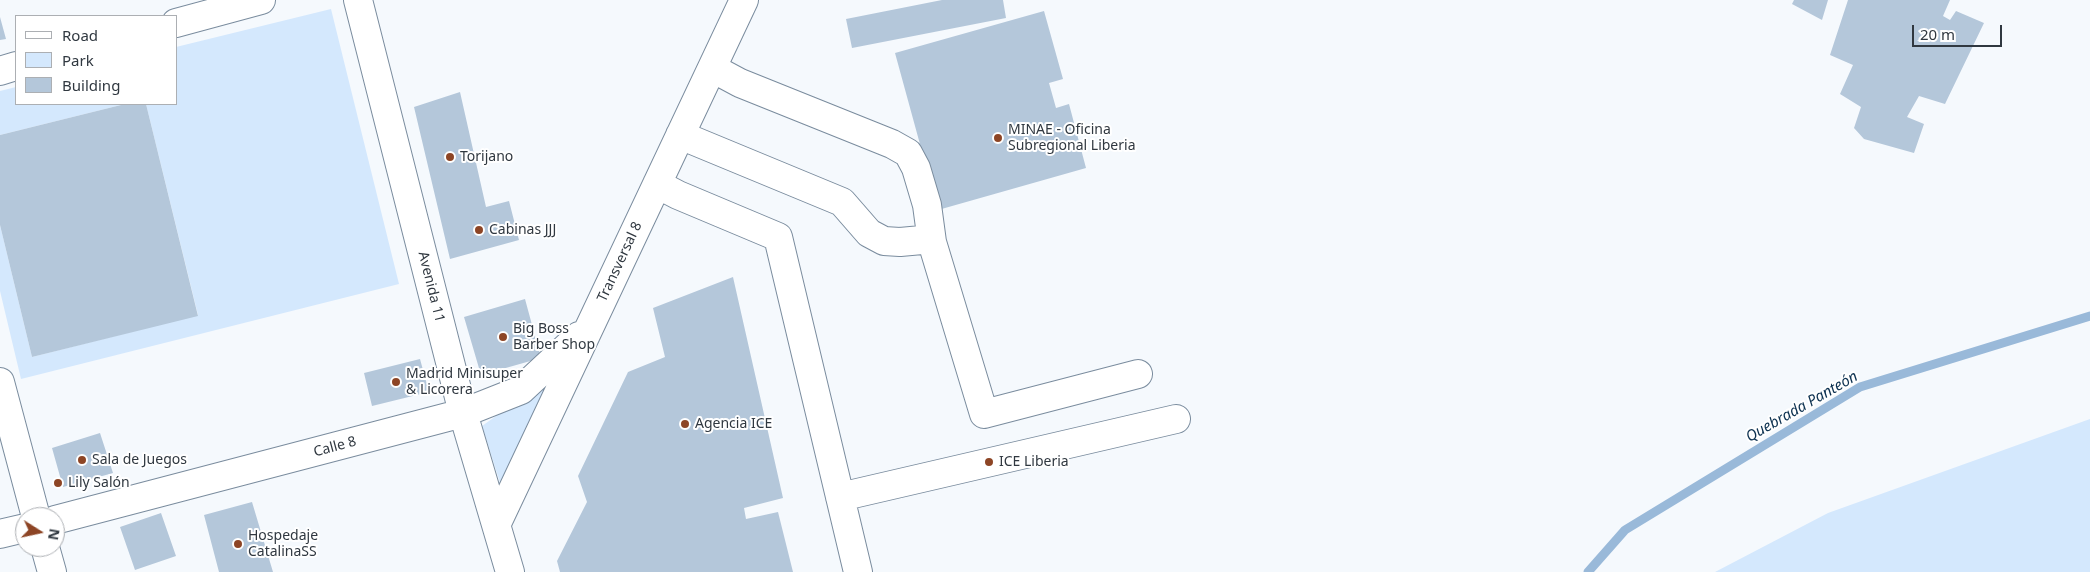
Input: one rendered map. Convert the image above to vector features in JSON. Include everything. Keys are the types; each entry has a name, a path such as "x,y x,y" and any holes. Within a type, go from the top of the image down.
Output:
{"street":[{"path":"178,22 261,0"},
{"name":"Avenida 11","path":"358,0 464,413 510,572"},
{"name":"Transversal 8","path":"497,523 744,0"},
{"path":"0,71 15,66"},
{"path":"712,68 740,83 892,144 908,153 916,168 927,205 932,242 984,414 1138,374"},
{"path":"680,135 842,202 869,232 884,241 922,240 932,242"},
{"path":"657,184 678,195 778,237 858,572"},
{"name":"Calle 8","path":"65,517 464,413 521,390 590,326"},
{"path":"0,382 33,507"},
{"path":"840,497 1176,419"},
{"path":"0,534 15,530"},
{"path":"48,557 52,572"}],"green space":[{"path":"331,9 399,284 21,379 0,291 0,225 32,357 198,315 146,105 178,105 178,47"},
{"path":"15,87 15,105 121,105 0,135 0,91"},
{"path":"558,372 502,489 482,426"},
{"path":"2090,419 2090,572 1715,572 1828,513"}],"building":[{"path":"942,0 1003,0 1006,18 852,48 846,19"},
{"path":"1794,0 1828,0 1822,20 1792,4"},
{"path":"1848,0 1950,0 1943,16 1950,20 1956,11 1984,23 1945,104 1919,96 1907,117 1924,124 1914,153 1864,139 1854,128 1861,107 1840,94 1853,65 1830,55"},
{"name":"MINAE - Oficina Subregional Liberia","path":"1044,11 1063,79 1049,83 1056,108 1069,104 1086,168 938,210 895,53"},
{"path":"0,17 6,39 0,40"},
{"name":"Torijano","path":"460,92 486,207 509,201 519,240 450,259 414,107"},
{"path":"121,105 146,105 198,316 32,357 0,225 0,135"},
{"name":"Agencia ICE","path":"733,277 783,498 744,508 746,519 778,512 793,572 560,572 557,561 587,502 578,476 628,372 665,357 653,308"},
{"name":"Big Boss Barber Shop","path":"525,299 541,358 481,375 464,317"},
{"name":"Madrid Minisuper & Licorera","path":"420,359 429,392 372,406 364,373"},
{"name":"Sala de Juegos","path":"100,433 113,473 63,487 52,448"},
{"name":"Hospedaje CatalinaSS","path":"252,502 273,572 219,572 204,515"},
{"path":"161,513 176,556 135,570 120,527"}],"waterway":[{"name":"Quebrada Panteón","path":"1588,572 1625,530 1860,387 2090,316"}],"place":[{"name":"MINAE - Oficina Subregional Liberia","path":"998,138"},
{"name":"Torijano","path":"450,157"},
{"name":"Cabinas JJJ","path":"479,230"},
{"name":"Big Boss Barber Shop","path":"503,337"},
{"name":"Madrid Minisuper & Licorera","path":"396,382"},
{"name":"Agencia ICE","path":"685,424"},
{"name":"Sala de Juegos","path":"82,460"},
{"name":"ICE Liberia","path":"989,462"},
{"name":"Lily Salón","path":"58,483"},
{"name":"Hospedaje CatalinaSS","path":"238,544"}]}
